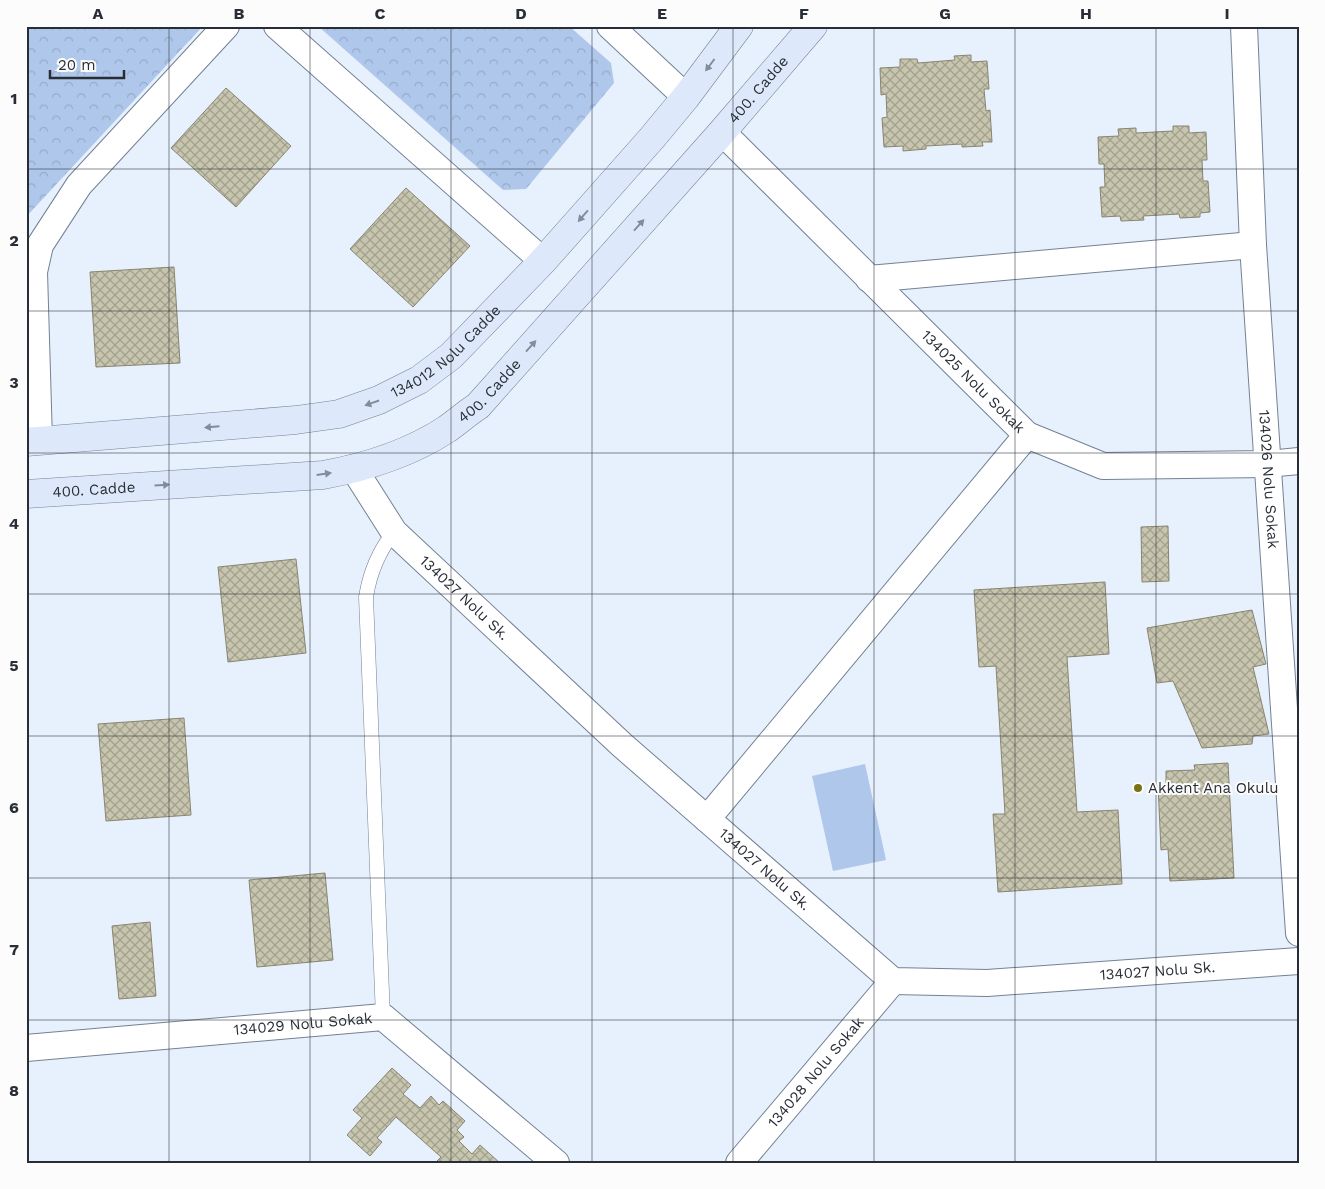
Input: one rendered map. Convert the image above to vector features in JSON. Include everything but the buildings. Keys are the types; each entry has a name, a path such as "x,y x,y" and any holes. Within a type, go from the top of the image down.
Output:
{"main road":[{"name":"134012 Nolu Cadde","path":"33,441 296,420 339,414 379,400 419,380 450,356 543,261 686,97 739,26"},
{"name":"400. Cadde","path":"26,494 323,475 386,460 446,430 478,406 722,132 813,26"}],"street":[{"path":"33,441 33,245 79,185 226,26"},
{"path":"277,26 543,261"},
{"path":"610,26 686,97"},
{"name":"134026 Nolu Sokak","path":"1244,26 1254,245 1299,933"},
{"name":"134025 Nolu Sokak","path":"722,132 1026,435 1103,466 1299,462"},
{"path":"869,279 1254,245"},
{"path":"707,818 1026,435"},
{"name":"134027 Nolu Sk.","path":"354,469 394,532 622,745 893,981 987,982 1299,961"},
{"name":"134028 Nolu Sokak","path":"739,1163 893,981"},
{"name":"134029 Nolu Sokak","path":"26,1048 383,1017 556,1163"}],"lane":[{"path":"383,1017 366,598 369,579 375,562 383,546 394,532"}],"green space":[{"path":"26,26 203,26 26,217"},
{"path":"318,26 569,26 611,63 614,83 526,189 503,190"},
{"path":"865,764 886,860 833,871 812,776"}],"place":[{"name":"Akkent Ana Okulu","path":"1138,788"}]}
